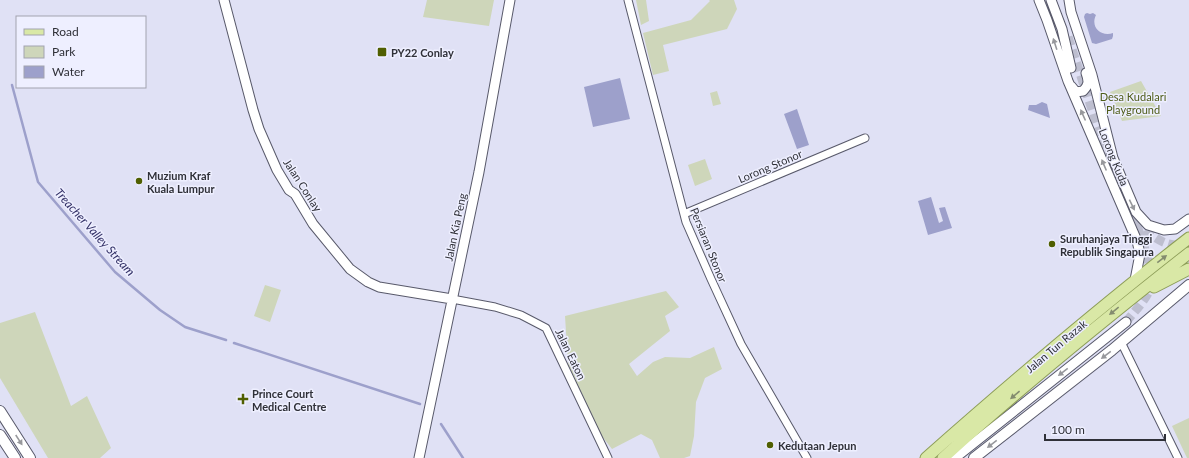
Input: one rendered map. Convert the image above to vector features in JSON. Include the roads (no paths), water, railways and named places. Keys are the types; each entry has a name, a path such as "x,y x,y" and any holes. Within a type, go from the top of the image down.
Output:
{"main road":[{"name":"Jalan Tun Razak","path":"926,458 1134,280 1189,238"},
{"name":"Jalan Tun Razak","path":"943,458 981,424 1127,302 1189,253"},
{"path":"1127,302 1189,269"},
{"path":"974,458 1121,342 1189,285"},
{"path":"0,411 30,458"},
{"path":"0,435 14,458"}],"street":[{"name":"Jalan Conlay","path":"224,0 259,129 277,170 289,190 295,194 313,224 350,269 368,282 379,287 452,299"},
{"name":"Jalan Kia Peng","path":"420,458 479,172 510,0"},
{"name":"Persiaran Stonor","path":"628,0 684,214 711,279 741,344 807,458"},
{"name":"Lorong Kuda","path":"1039,0 1068,81 1137,240 1140,254 1134,280"},
{"path":"1051,0 1062,29 1071,68"},
{"path":"1055,0 1064,27"},
{"name":"Lorong Kuda","path":"1069,0 1071,12 1092,75 1113,158 1136,212 1148,225 1164,230 1174,229 1189,219"},
{"path":"1068,81 1076,92 1083,91 1086,88 1089,79 1085,68 1086,59"},
{"name":"Lorong Stonor","path":"684,214 865,138"},
{"name":"Jalan Eaton","path":"452,299 495,307 521,315 546,328 608,458"},
{"path":"954,458 1126,322"},
{"path":"1121,342 1178,458"}],"water":[{"path":"1087,13 1093,13 1096,15 1094,23 1098,30 1104,34 1113,33 1112,39 1096,44 1092,43 1084,17"},
{"path":"620,78 630,119 593,127 584,87"},
{"path":"1042,102 1047,104 1050,118 1028,110 1029,105 1036,105"},
{"path":"797,109 809,145 797,149 784,114"},
{"path":"931,197 939,223 943,221 939,208 945,207 952,228 928,235 918,201"}],"waterway":[{"name":"Treacher Valley Stream","path":"12,85 38,182 115,272 160,310 185,327 226,340"},
{"name":"Treacher Valley Stream","path":"234,343 420,404"},
{"name":"Treacher Valley Stream","path":"441,424 463,458"}],"tunnel":[{"path":"1068,37 1108,158 1122,191"},
{"path":"1126,322 1146,297 1150,288 1151,280 1144,246 1128,204"},
{"path":"1136,220 1145,230 1156,238 1168,244 1182,245"}],"place":[{"name":"PY22 Conlay","path":"382,52"},
{"name":"Muzium Kraf Kuala Lumpur","path":"139,181"},
{"name":"Suruhanjaya Tinggi Republik Singapura","path":"1052,244"},
{"name":"Prince Court Medical Centre","path":"243,399"},
{"name":"Kedutaan Jepun","path":"770,445"}],"park label":[{"name":"Desa Kudalari Playground","path":"1133,102"}]}
